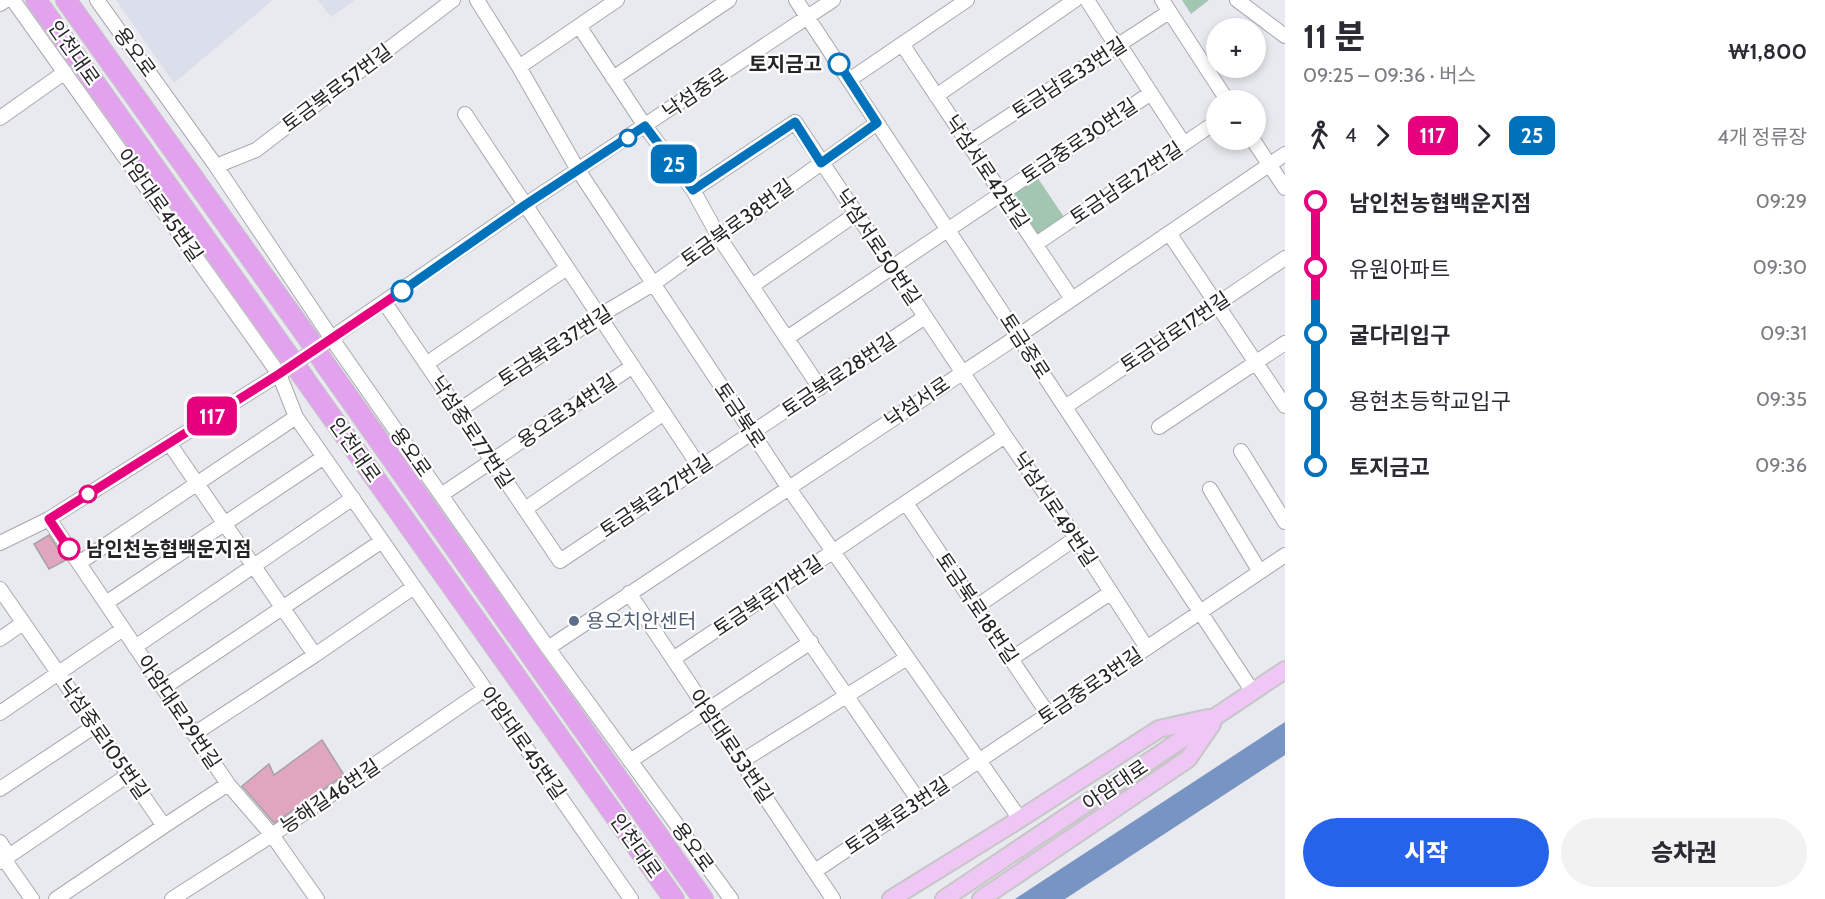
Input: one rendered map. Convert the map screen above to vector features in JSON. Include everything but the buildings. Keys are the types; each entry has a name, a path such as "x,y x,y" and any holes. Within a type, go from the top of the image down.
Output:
{"highway":[{"name":"인천대로","path":"66,0 308,338 703,899"},
{"name":"인천대로","path":"40,6 674,899"}],"main road":[{"name":"아암대로","path":"945,899 1285,670"},
{"path":"891,899 1159,729 1217,716"},
{"path":"981,899 1188,759 1217,716"}],"street":[{"path":"0,4 6,0"},
{"name":"아암대로45번길","path":"13,0 279,374 296,417 631,899"},
{"name":"용오로","path":"97,0 216,165 332,339 548,648 731,899"},
{"name":"토금북로57번길","path":"216,165 256,150 453,0"},
{"name":"토금북로","path":"477,0 519,67 578,170 653,284 788,487 1020,819"},
{"path":"519,67 617,0"},
{"path":"613,78 729,0"},
{"name":"토금중로","path":"796,0 1252,692"},
{"name":"낙섬중로","path":"0,543 49,519 279,374 525,205 833,0"},
{"path":"849,80 967,0"},
{"path":"936,96 1075,0"},
{"path":"1087,0 1184,144"},
{"path":"1236,0 1252,5 1285,36"},
{"path":"1166,6 1221,90"},
{"name":"토금남로33번길","path":"968,143 1119,45 1166,6"},
{"path":"579,26 645,126 693,190 719,237 820,388"},
{"name":"낙섬서로42번길","path":"902,44 1072,299"},
{"path":"0,118 65,72"},
{"name":"토금중로30번길","path":"787,338 1151,93"},
{"path":"465,114 699,466"},
{"name":"낙섬서로50번길","path":"693,190 795,122 962,372"},
{"name":"토금북로38번길","path":"653,284 877,123"},
{"name":"토금남로27번길","path":"1036,244 1206,129"},
{"path":"1259,150 1285,188"},
{"name":"낙섬서로","path":"548,648 1018,336 1285,154"},
{"path":"752,286 856,214"},
{"path":"1169,233 1285,406"},
{"name":"토금남로17번길","path":"1065,407 1285,258"},
{"path":"426,364 567,268"},
{"name":"토금북로37번길","path":"458,411 599,316 653,284"},
{"name":"낙섬중로77번길","path":"385,303 560,561"},
{"name":"토금북로28번길","path":"752,433 925,317"},
{"path":"1159,427 1285,343"},
{"name":"용오로34번길","path":"441,495 633,366"},
{"name":"낙섬서로49번길","path":"962,372 1076,538 1147,648"},
{"path":"525,509 664,413"},
{"path":"79,563 296,417"},
{"name":"토금북로27번길","path":"560,561 699,466 752,433"},
{"path":"834,552 1005,436"},
{"path":"170,442 315,656"},
{"path":"1242,451 1285,522"},
{"path":"106,603 324,457"},
{"path":"1210,489 1260,572"},
{"path":"135,647 352,498"},
{"name":"토금북로18번길","path":"906,503 1048,714"},
{"name":"아암대로29번길","path":"49,519 228,783 272,835 317,899"},
{"path":"976,606 1076,538"},
{"path":"163,688 382,541"},
{"name":"토금북로17번길","path":"673,659 834,552"},
{"name":"토금중로3번길","path":"979,762 1285,555"},
{"path":"194,734 315,656 414,587"},
{"name":"낙섬중로105번길","path":"0,589 164,826"},
{"path":"775,592 919,801"},
{"name":"아암대로53번길","path":"629,593 833,899"},
{"path":"1011,659 1110,593"},
{"path":"0,639 23,623"},
{"path":"0,713 123,628"},
{"path":"630,760 811,642"},
{"path":"742,761 907,658"},
{"name":"능해길46번길","path":"172,899 272,835 486,689"},
{"path":"0,789 95,726"},
{"name":"토금북로3번길","path":"815,871 979,762"},
{"path":"4,859 128,775"},
{"path":"56,899 228,783"},
{"path":"0,842 4,859 32,899"}],"shaded area":[{"path":"116,0 273,0 174,83"},
{"path":"318,0 355,0 331,17"}],"green space":[{"path":"1182,0 1209,0 1191,14"},
{"path":"1035,174 1066,220 1037,241 1004,194"}],"water":[{"path":"1285,722 1285,755 1065,899 1015,899"}],"bus line":[{"name":"25","path":"402,291 525,205 645,126 693,190 795,122 821,163 877,123 839,64"},
{"name":"117","path":"69,549 49,519 279,374 402,291"}],"place":[{"name":"토지금고","path":"839,64"},
{"name":"남인천농협백운지점","path":"69,549"},
{"name":"용오치안센터","path":"574,621"}]}
